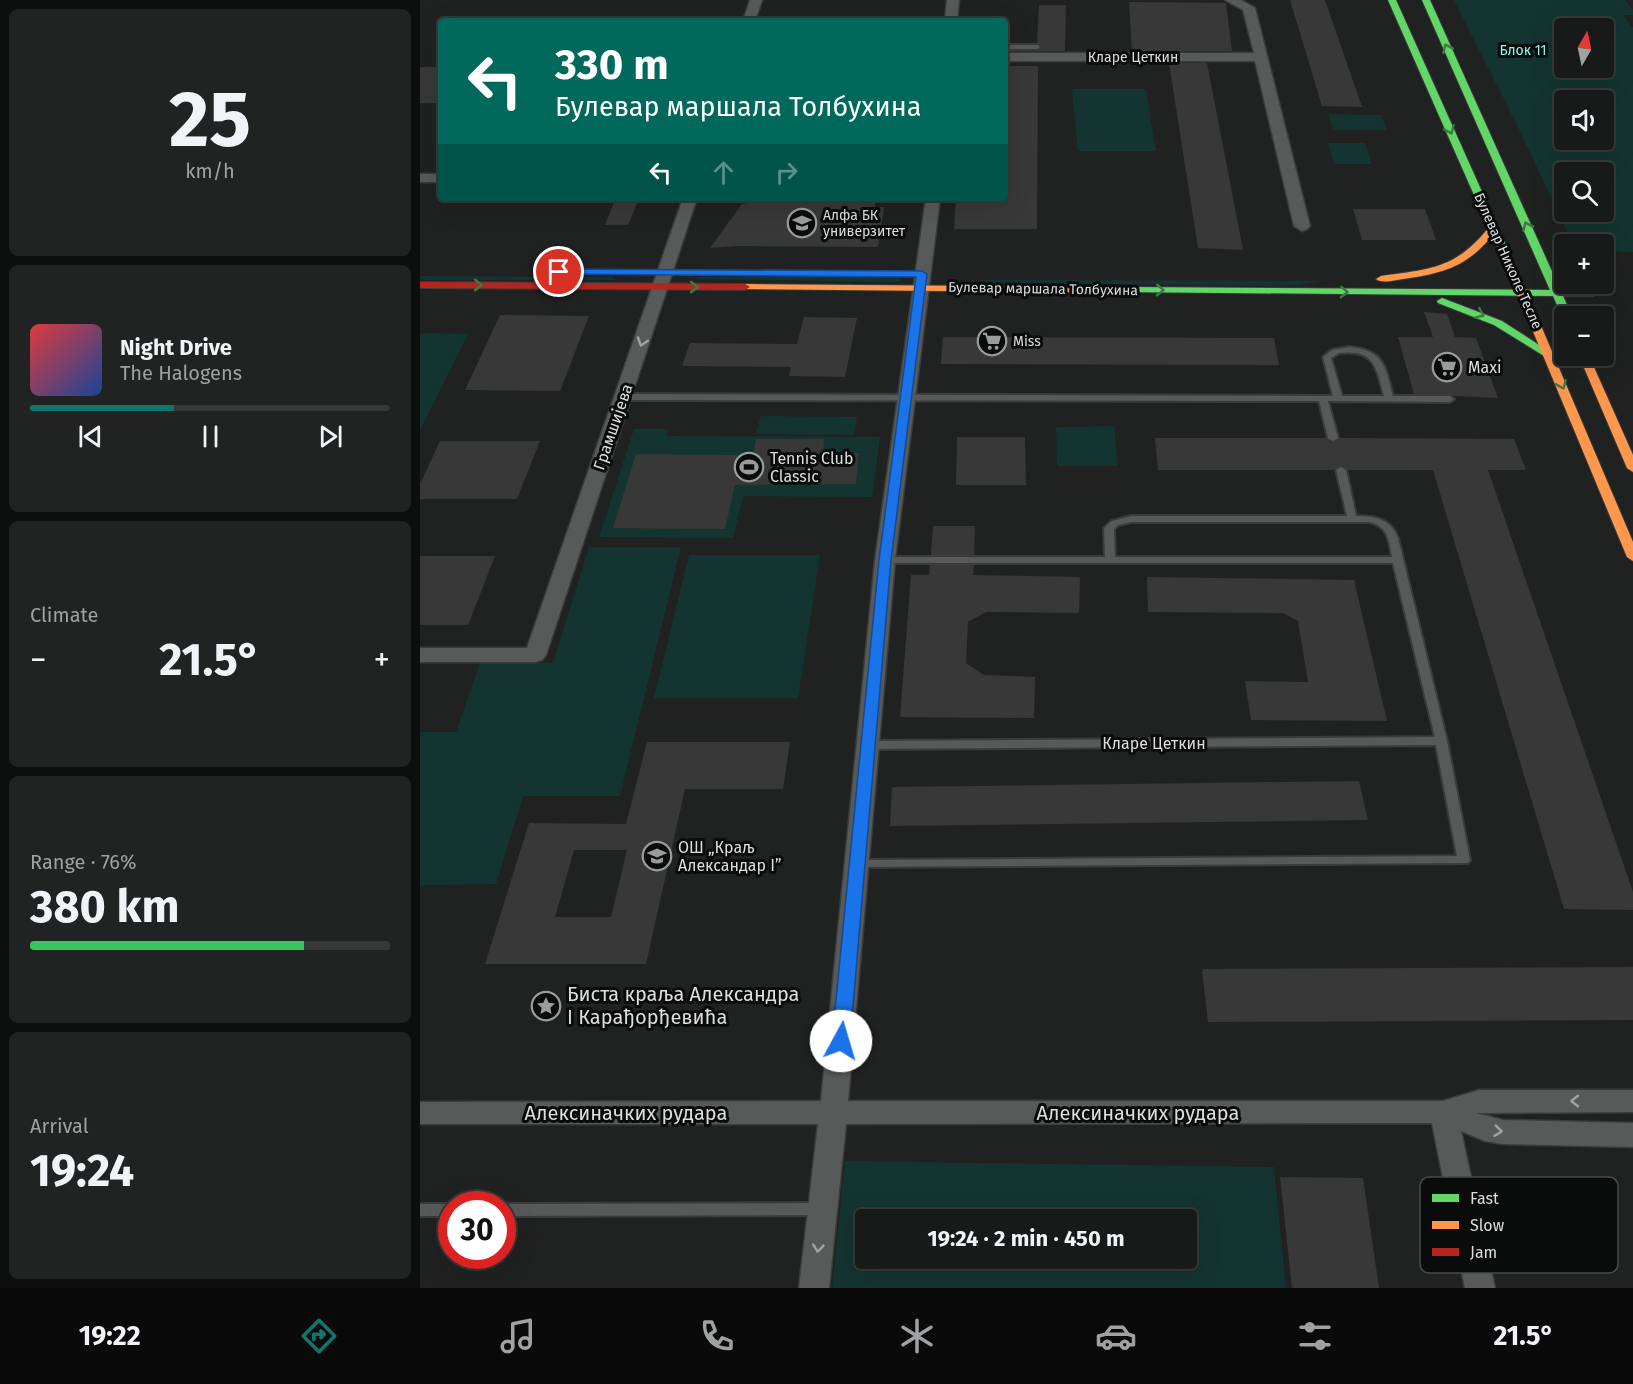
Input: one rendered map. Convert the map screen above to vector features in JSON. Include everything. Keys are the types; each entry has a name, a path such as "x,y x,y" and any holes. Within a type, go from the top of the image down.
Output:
{"main road":[{"name":"Булевар Николе Тесле","path":"1392,0 1550,355 1633,557"},
{"name":"Булевар Николе Тесле","path":"1426,0 1554,272"},
{"path":"1382,286 1461,261 1476,251 1493,228"},
{"name":"Булевар маршала Толбухина","path":"524,272 662,280"},
{"name":"Булевар маршала Толбухина","path":"420,285 662,280 921,281 1382,286 1554,293"},
{"name":"Булевар маршала Толбухина","path":"1382,286 1554,280"},
{"path":"1382,286 1476,311 1507,326 1550,355"},
{"path":"1588,366 1633,468"}],"street":[{"path":"750,18 756,0"},
{"path":"951,18 953,0"},
{"path":"1231,0 1249,8 1302,226"},
{"name":"Кларе Цеткин","path":"1008,57 1261,57"},
{"path":"420,178 438,178"},
{"name":"Грамшијева","path":"420,655 535,655 689,201"},
{"path":"814,1288 833,1113 885,560 933,201"},
{"name":"Алексиначких рудара","path":"420,1113 1443,1112 1479,1101 1633,1101"},
{"path":"1443,1112 1457,1177"},
{"name":"Алексиначких рудара","path":"1443,1112 1485,1129 1503,1132 1633,1135"},
{"path":"1477,1273 1480,1288"}],"lane":[{"path":"1008,47 1037,47"},
{"path":"1338,398 1327,357 1340,350 1360,350 1367,351 1377,358 1389,399"},
{"path":"624,397 1450,399"},
{"path":"1323,398 1333,438"},
{"path":"1341,470 1352,518"},
{"path":"857,864 1464,860 1441,741 1390,528 1377,520 1352,518 1122,520 1109,528 1110,561"},
{"path":"885,560 1397,560"},
{"name":"Кларе Цеткин","path":"867,745 1441,741"},
{"path":"516,1210 822,1209"},
{"path":"420,1210 438,1210"}],"green space":[{"name":"Блок 11","path":"1454,0 1625,0 1633,10 1633,15 1623,15 1633,28 1633,252 1614,251 1614,234 1568,234 1563,222 1614,222 1614,162 1554,162 1554,204"},
{"path":"1072,89 1146,89 1156,151 1078,151"},
{"path":"1328,114 1381,115 1387,130 1333,130"},
{"path":"1328,143 1365,143 1372,164 1334,164"},
{"path":"420,276 612,277 617,280 420,280"},
{"path":"700,277 898,277 903,280 898,282 694,279"},
{"path":"980,280 1323,281 1292,286 979,283"},
{"path":"420,333 468,334 420,430"},
{"path":"761,416 857,417 854,435 756,434"},
{"path":"1114,426 1118,466 1057,466 1056,427"},
{"name":"Tennis Club Classic","path":"634,429 668,429 667,436 880,437 872,497 743,496 733,538 599,537"},
{"path":"589,547 681,547 620,796 523,796 496,884 420,885 420,732 456,732 480,663 553,663"},
{"path":"689,555 820,555 798,698 654,698"},
{"path":"845,1161 1274,1167 1286,1288 832,1288"}],"building":[{"path":"1290,0 1325,0 1362,107 1322,106"},
{"path":"1129,2 1226,3 1232,51 1132,51"},
{"path":"1039,5 1066,5 1065,51 1038,51 1042,48 1037,43"},
{"path":"1169,63 1207,63 1243,250 1198,248"},
{"path":"1008,66 1038,66 1037,229 954,229 956,201 1008,201"},
{"path":"420,67 438,67 438,103 420,103"},
{"path":"615,201 638,201 628,225 605,225"},
{"name":"Алфа БК универзитет","path":"754,202 875,203 875,207 884,207 878,247 737,246 710,248 742,204"},
{"path":"1353,209 1425,209 1436,240 1362,240"},
{"name":"Maxi","path":"1424,312 1447,314 1455,337 1476,338 1498,398 1414,394 1398,337 1433,337"},
{"path":"500,315 589,316 560,391 465,390"},
{"path":"804,317 857,318 845,377 789,376 791,367 682,366 690,343 797,344"},
{"path":"943,337 1274,338 1279,365 941,364"},
{"path":"957,437 1025,437 1026,485 956,485"},
{"path":"1155,438 1326,438 1332,443 1340,438 1514,439 1526,470 1488,470 1633,892 1633,910 1564,909 1433,470 1348,470 1342,465 1334,470 1158,470"},
{"name":"Tennis Club Classic","path":"756,439 824,439 823,453 859,453 856,484 735,485 725,529 613,528 636,454 750,455 753,454"},
{"path":"440,441 540,441 517,499 420,499 420,484"},
{"path":"933,526 975,526 974,555 931,555"},
{"path":"420,556 495,556 468,625 420,625"},
{"path":"930,565 974,565 973,575 1080,577 1079,613 986,612 968,622 966,663 984,675 1035,677 1034,718 900,717 911,575 929,575"},
{"path":"1147,577 1354,580 1387,721 1251,720 1245,681 1308,682 1298,621 1283,613 1148,612"},
{"path":"647,742 790,742 783,789 685,789 646,964 485,964 529,823 626,824","holes":["574,850 627,850 611,917 555,917"]},
{"path":"1359,781 1368,820 890,826 892,787"},
{"path":"1633,967 1633,1020 1208,1022 1202,969"},
{"path":"1280,1177 1363,1178 1379,1288 1292,1288"}],"traffic: fast":[{"path":"1392,0 1517,281"},
{"path":"1426,0 1563,306"},
{"path":"1127,290 1554,293"},
{"path":"1442,301 1498,323 1548,354"}],"traffic: slow":[{"path":"1381,279 1444,268 1470,254 1493,228"},
{"path":"1517,281 1633,557"},
{"path":"745,287 1127,290"},
{"path":"1588,366 1633,468"}],"traffic: jam":[{"path":"420,285 745,287"}],"place":[{"name":"Алфа БК универзитет","path":"802,223"},
{"name":"Miss","path":"992,341"},
{"name":"Maxi","path":"1447,367"},
{"name":"Tennis Club Classic","path":"749,467"},
{"name":"ОШ „Краљ Александар I”","path":"657,856"},
{"name":"Биста краља Александра I Карађорђевића","path":"546,1006"}],"route":[{"path":"559,272 922,274 885,560 841,1041"}]}
